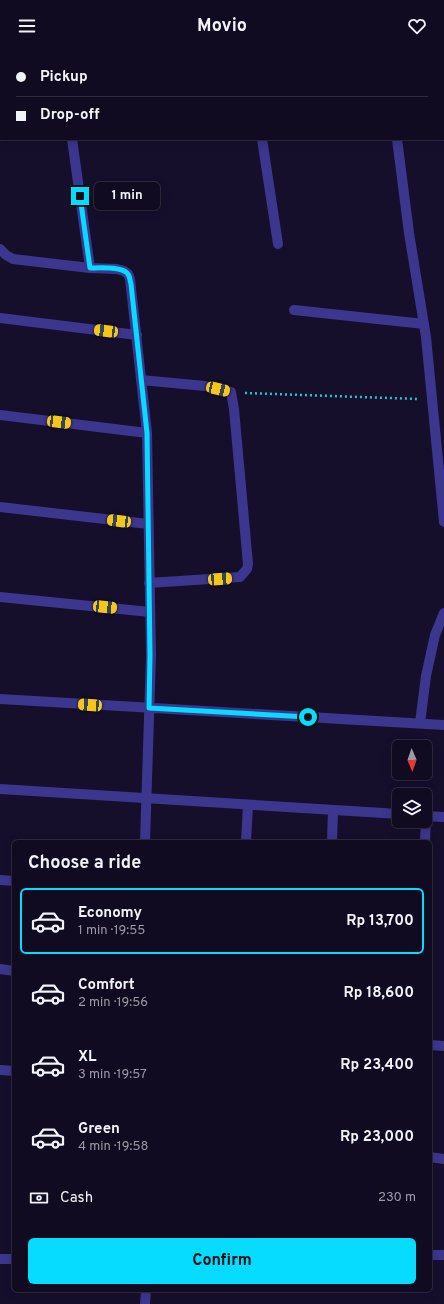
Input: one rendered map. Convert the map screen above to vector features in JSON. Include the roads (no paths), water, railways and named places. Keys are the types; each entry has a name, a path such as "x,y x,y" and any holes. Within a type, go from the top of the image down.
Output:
{"street":[{"path":"72,140 90,268"},
{"path":"262,140 278,244"},
{"path":"397,140 409,233 424,324 441,465 444,522"},
{"path":"0,249 13,259 90,268 117,268 128,274 131,284 147,433 150,655 145,840"},
{"path":"294,310 424,324"},
{"path":"0,318 137,335"},
{"path":"141,380 205,386 231,392 248,564 247,570 240,577 149,583"},
{"path":"0,415 147,433"},
{"path":"0,507 148,524"},
{"path":"0,597 150,612"},
{"path":"420,723 426,676 435,635 444,613"},
{"path":"0,699 444,725"},
{"path":"0,789 392,814"},
{"path":"246,840 248,805"},
{"path":"332,840 333,810"},
{"path":"432,816 444,817"},
{"path":"425,840 426,828"},
{"path":"0,880 12,881"},
{"path":"0,969 12,971"},
{"path":"432,1045 444,1046"},
{"path":"0,1070 12,1071"},
{"path":"432,1158 444,1159"},
{"path":"432,1254 444,1255"},
{"path":"0,1259 12,1259"},
{"path":"145,1304 146,1292"}]}
